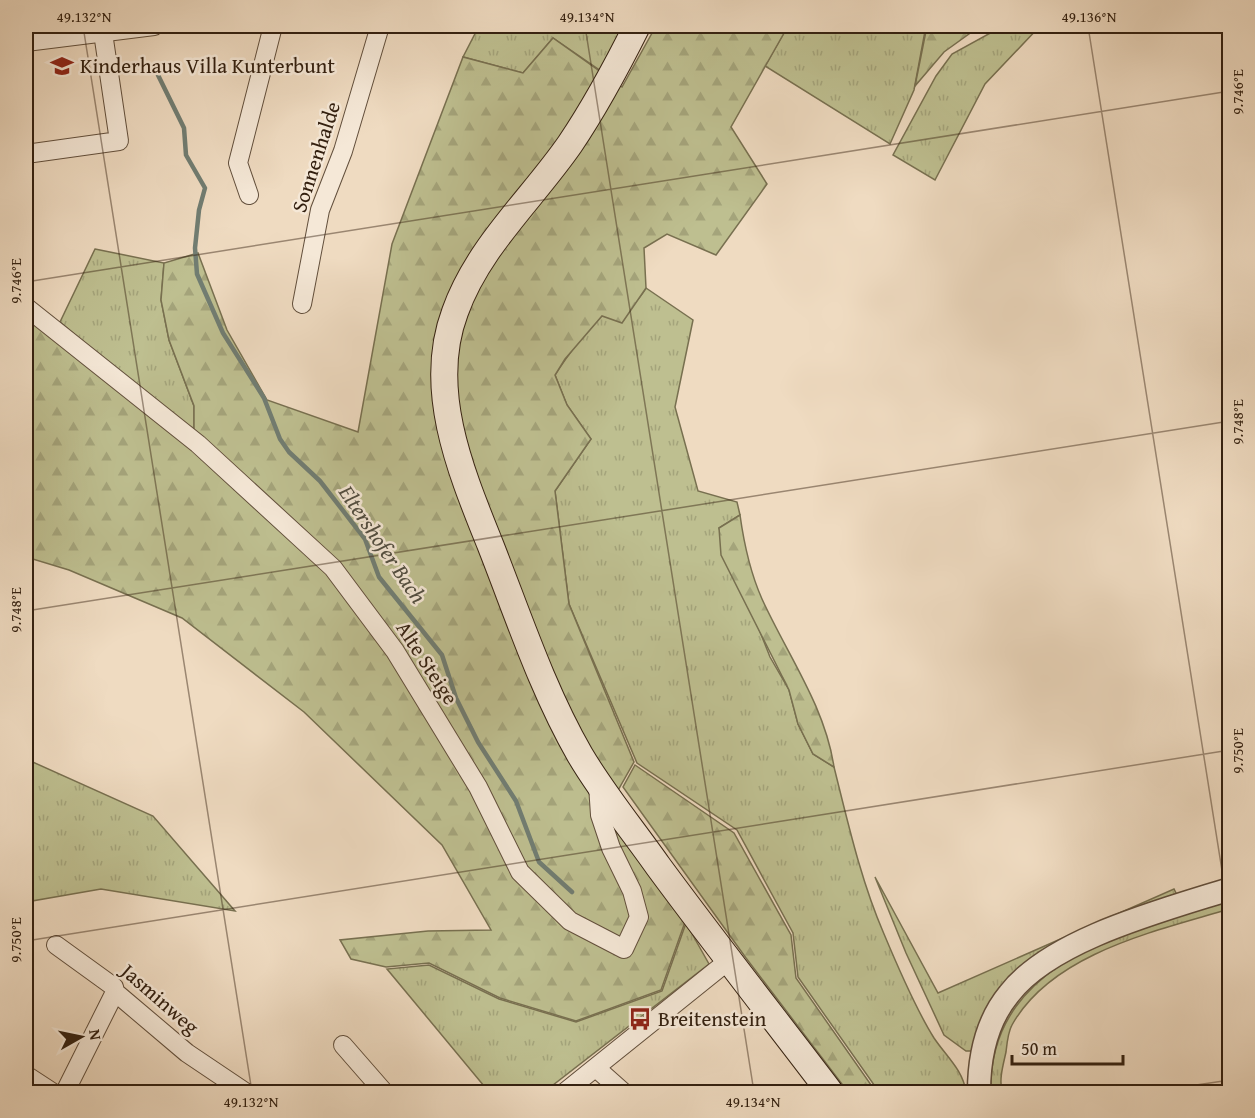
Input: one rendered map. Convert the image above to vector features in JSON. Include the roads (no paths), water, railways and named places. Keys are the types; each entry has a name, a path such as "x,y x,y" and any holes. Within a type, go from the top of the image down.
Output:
{"main road":[{"path":"637,26 569,144 525,200 466,284 454,313 447,340 444,372 446,404 453,435 476,508 544,681 572,741 598,784 728,960 830,1092"}],"street":[{"path":"26,42 103,29 154,26"},
{"path":"249,195 238,163 273,26"},
{"name":"Sonnenhalde","path":"302,304 320,210 343,151 380,26"},
{"path":"26,154 119,141 103,29"},
{"name":"Alte Steige","path":"26,307 198,444 333,568 407,670 478,787 520,872 570,921 624,950 639,917 632,891 611,848 600,815 598,784"},
{"path":"979,1092 979,1068 989,1028 1008,994 1024,977 1049,959 1108,931 1230,889"},
{"name":"Jasminweg","path":"56,945 114,987 115,992 236,1090"},
{"path":"565,1092 728,960"},
{"path":"65,1092 115,992"},
{"path":"343,1045 384,1092"},
{"path":"596,1068 623,1092"},
{"path":"26,1075 52,1092"}],"waterway":[{"name":"Eltershofer Bach","path":"157,73 184,128 186,155 205,188 199,210 195,248 197,274 223,333 264,398 280,439 289,452 320,481 365,539 379,577 442,655 456,698 478,742 516,801 539,862 572,892"}],"place":[{"name":"Kinderhaus Villa Kunterbunt","path":"62,66"},
{"name":"Breitenstein","path":"640,1019"}]}
